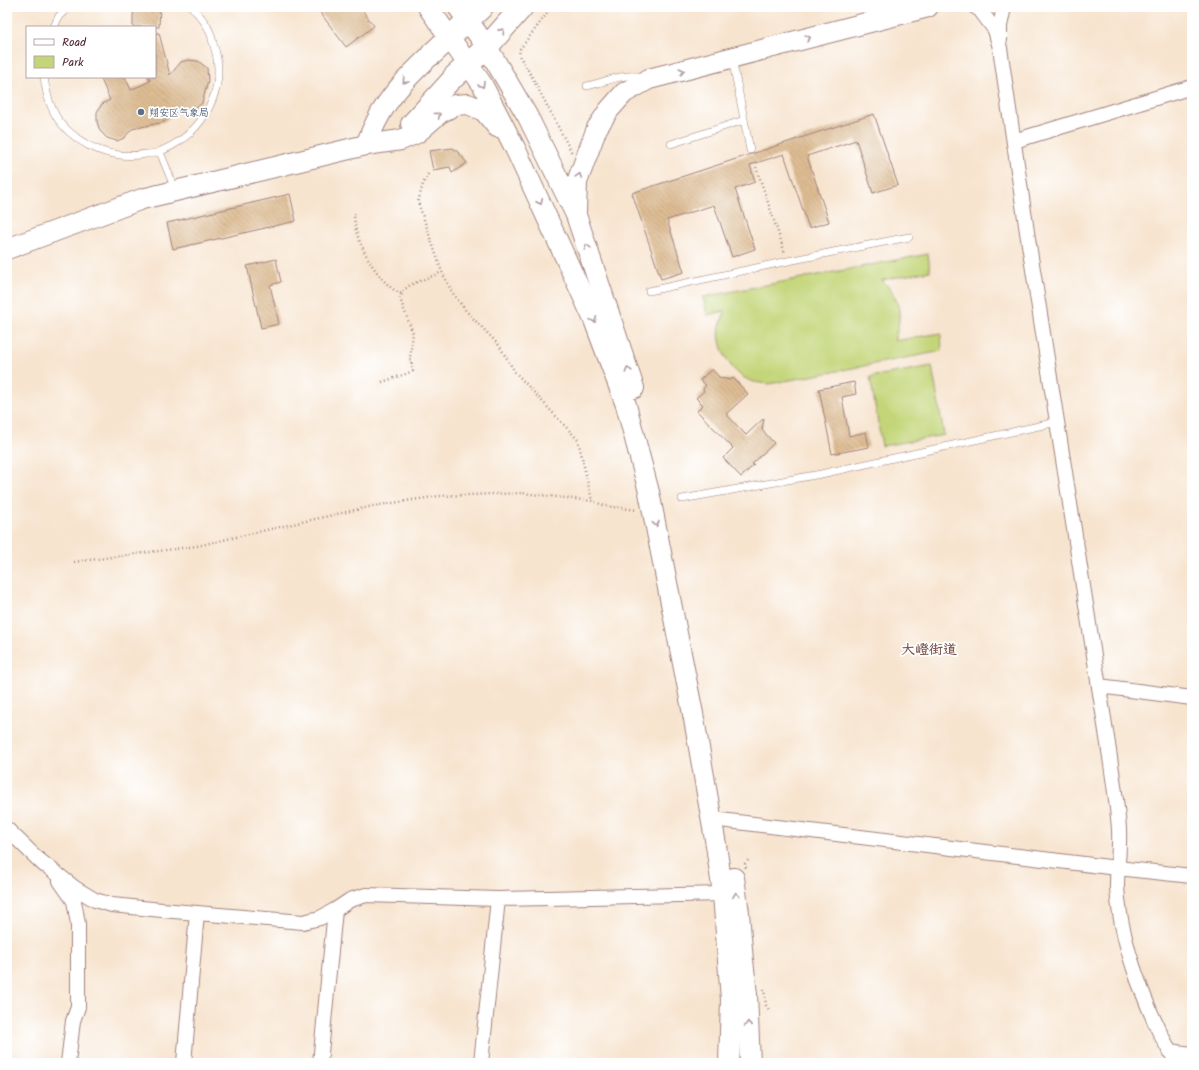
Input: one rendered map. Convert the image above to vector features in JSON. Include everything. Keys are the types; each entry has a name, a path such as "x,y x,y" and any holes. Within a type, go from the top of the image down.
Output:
{"main road":[{"path":"428,7 449,38 461,70 482,84 514,148 594,320 626,405 653,509 694,719 739,913 747,994 750,1063"},
{"path":"366,145 409,126 461,70 504,30 522,7"},
{"path":"576,215 578,182 597,128 609,110 624,93 649,79 928,7"},
{"path":"366,145 376,121 403,83 449,38 469,12 487,47 528,117 576,215 639,405 662,490 679,570 718,819 731,1000 729,1063"},
{"path":"7,249 142,199 366,145 401,140 417,133 440,113 455,105 468,104 484,111 514,148"}],"street":[{"path":"975,7 980,10 995,30 1000,48 1027,232 1108,744 1119,829 1117,868 1119,907 1128,955 1151,1014 1169,1052 1178,1063"},
{"path":"1000,48 1000,26 1004,7"},
{"path":"1014,141 1192,87"},
{"path":"1099,686 1192,698"},
{"path":"718,819 1192,876"},
{"path":"7,829 59,879 74,901 78,922 78,1007 73,1022 68,1063"},
{"path":"38,859 76,888 95,900 112,905 303,922 320,918 350,900 366,895 498,899 723,894"},
{"path":"481,1063 498,899"},
{"path":"78,922 81,909 87,902 95,900"},
{"path":"320,1063 335,910"},
{"path":"184,1063 197,913"},
{"path":"1169,1052 1192,1054"}],"lane":[{"path":"54,26 59,16 68,7"},
{"path":"44,78 47,96 60,121 80,141 105,153 133,157 160,152 187,137 206,114 217,86 218,56 208,27 192,7"},
{"path":"732,58 750,150"},
{"path":"587,86 623,77 637,76 649,79"},
{"path":"671,144 744,120"},
{"path":"160,152 175,191"},
{"path":"649,291 908,237"},
{"path":"682,499 821,474 1057,422"}],"path":[{"path":"552,7 520,48 519,55 572,153"},
{"path":"756,167 788,261"},
{"path":"428,174 423,184 418,202 442,272 452,292 466,311 498,344 515,372 578,440 592,501"},
{"path":"354,213 356,231 365,253 377,273 394,292 402,294"},
{"path":"382,382 413,371 410,358 413,333 400,298 404,290 410,285 442,272"},
{"path":"74,562 197,546 373,506 439,496 522,493 592,501 606,506 627,510 653,509"}],"green space":[{"path":"928,254 930,271 882,280 897,301 899,324 894,341 941,333 942,351 769,384 757,383 736,372 730,365 722,348 719,331 726,311 707,315 703,297"},
{"path":"932,366 944,435 882,446 870,377"}],"building":[{"path":"135,7 160,7 159,27 133,26"},
{"path":"316,7 360,7 374,26 346,47"},
{"path":"156,33 159,33 170,75 181,62 188,60 198,61 207,68 208,81 202,103 194,110 177,111 164,122 132,129 124,138 117,141 107,138 100,131 97,122 97,112 102,104 110,100 100,78 125,78 131,90 150,81 148,78 156,78"},
{"path":"874,114 898,185 873,193 856,140 807,156 829,222 809,228 784,154 750,165 755,182 735,189 755,249 732,257 714,205 667,220 684,272 661,279 632,193"},
{"path":"453,148 467,163 452,173 450,167 433,170 429,151"},
{"path":"290,194 296,221 173,249 167,223"},
{"path":"276,259 281,282 270,285 279,324 261,328 247,266"},
{"path":"712,369 720,378 730,380 733,378 748,394 726,414 746,435 764,418 762,430 774,443 741,477 723,458 733,448 697,411 703,405 696,398 704,391 703,389 706,385 700,380"},
{"path":"854,382 856,394 842,397 849,436 866,432 869,447 832,454 819,389"}],"place":[{"name":"翔安区气象局","path":"141,112"}],"district":[{"name":"大嶝街道","path":"929,649"}]}
